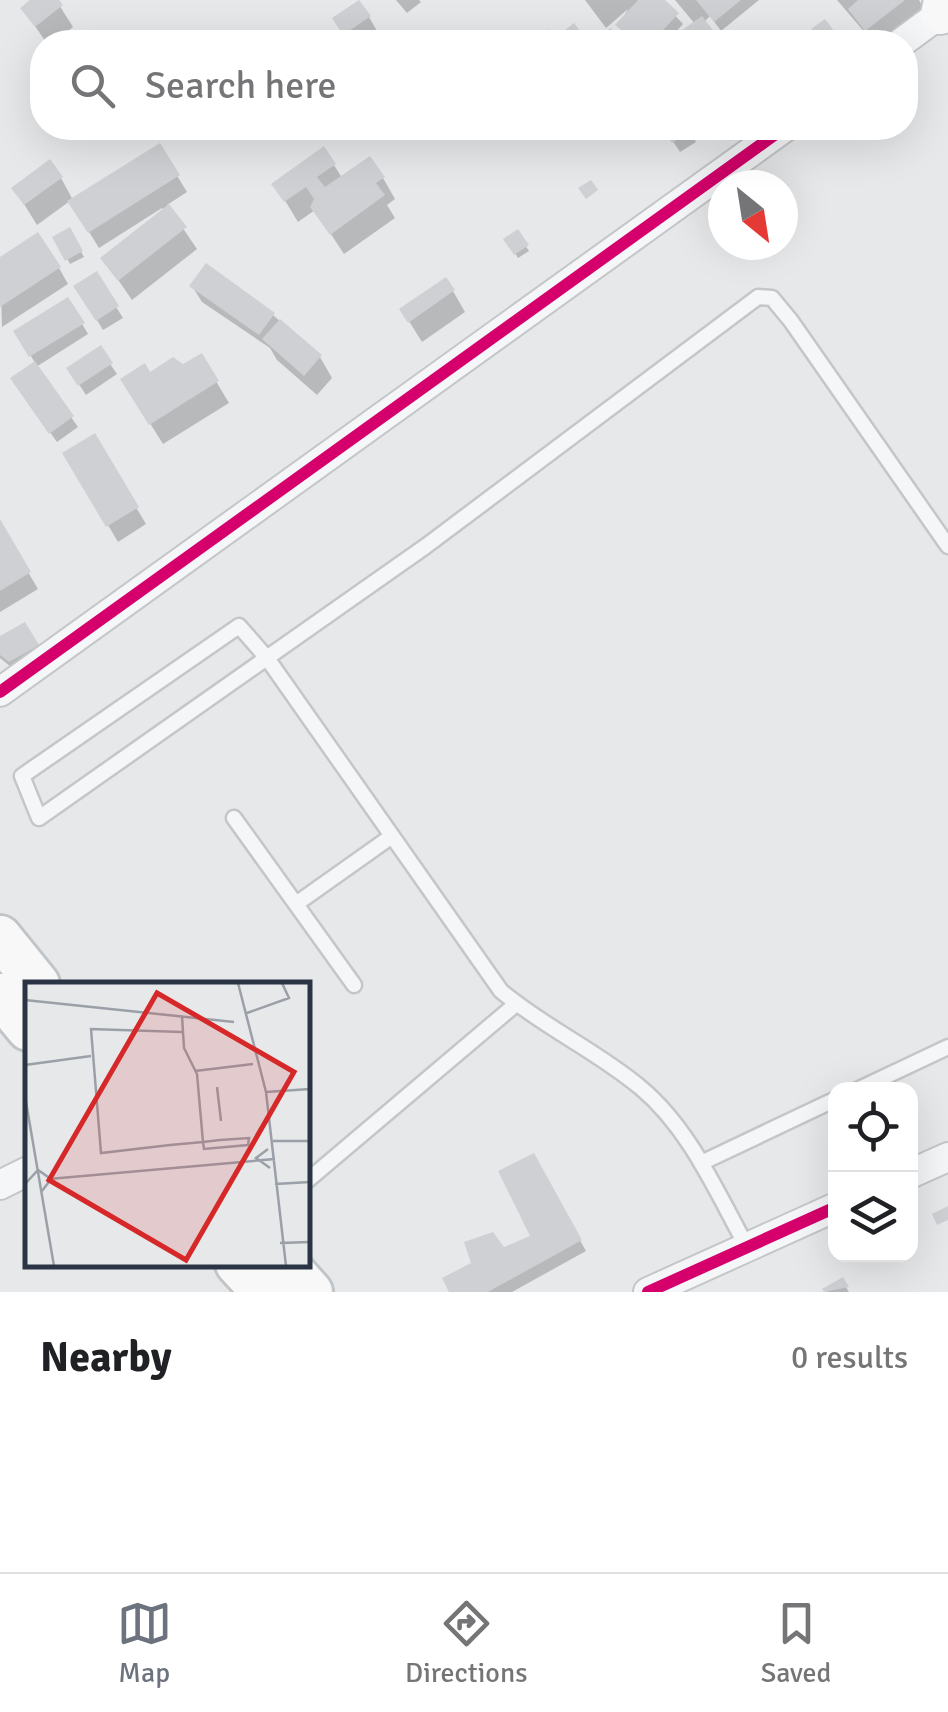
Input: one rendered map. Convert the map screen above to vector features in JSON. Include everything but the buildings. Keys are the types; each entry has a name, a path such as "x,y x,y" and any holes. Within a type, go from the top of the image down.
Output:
{"main road":[{"path":"0,936 36,982"},
{"path":"0,996 25,1025"},
{"path":"240,1267 262,1292"},
{"path":"289,1267 311,1292"}],"street":[{"path":"918,30 945,9"},
{"path":"0,692 767,140"},
{"path":"914,1172 948,1157"},
{"path":"0,1185 25,1172"},
{"path":"648,1292 828,1212"}],"lane":[{"path":"747,1247 701,1162 643,1090 501,991 267,658 239,626 22,776 39,818 149,740 267,658 426,546 758,297 772,298 791,321 948,546"},
{"path":"234,818 354,985"},
{"path":"296,904 392,836"},
{"path":"310,1178 516,1004"},
{"path":"874,1082 948,1046"},
{"path":"701,1162 828,1104"}],"cycle path":[{"path":"0,692 767,140"},
{"path":"648,1292 828,1211"}]}
